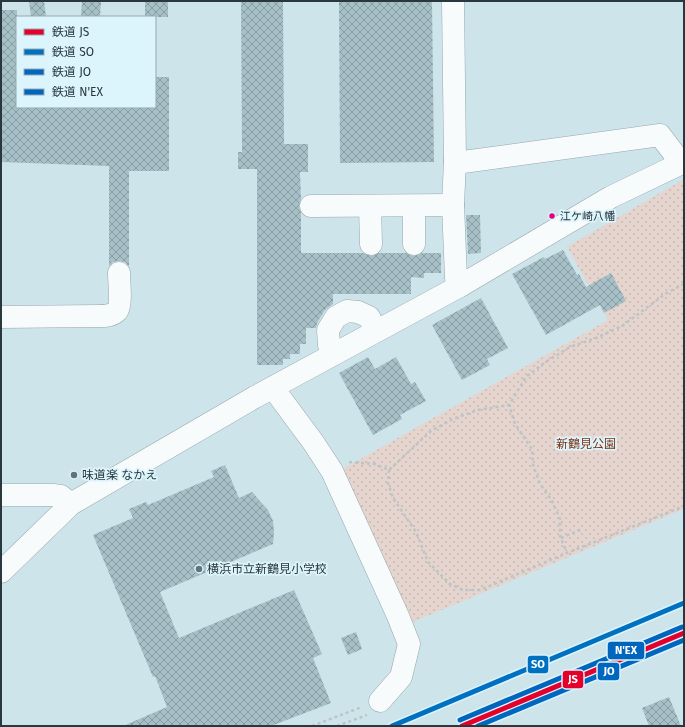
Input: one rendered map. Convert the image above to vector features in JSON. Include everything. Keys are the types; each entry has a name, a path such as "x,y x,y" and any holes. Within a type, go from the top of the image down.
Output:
{"street":[{"path":"453,1 455,162 453,205 456,278 460,286"},
{"path":"1,572 71,504 273,388 460,286 611,197 682,163 660,135 455,162"},
{"path":"311,206 453,205"},
{"path":"370,206 371,244"},
{"path":"414,206 414,244"},
{"path":"1,317 43,312 85,312 110,315 116,312 120,306 119,273"},
{"path":"332,355 329,345 328,330 336,317 347,311 358,312 369,317 376,331"},
{"path":"273,388 313,442 332,471 395,609 409,644 401,678 380,701"},
{"path":"1,495 61,496 71,504"}],"path":[{"path":"567,554 561,538 560,519 552,501 540,484 533,465 532,449 515,424 509,405 526,377 544,363 570,347 596,338 622,326 665,294 684,284"},
{"path":"509,405 478,410 431,431 389,470 388,483 393,498 416,532 428,562 450,584 463,590 480,590 684,506"},
{"path":"327,463 336,461 375,464 389,470"},
{"path":"561,538 582,529"},
{"path":"312,726 380,701 380,709 337,726"}],"green space":[{"name":"新鶴見公園","path":"684,179 684,509 408,624 339,471 608,320 567,247"}],"building":[{"path":"29,1 44,1 46,16 31,16"},
{"path":"82,1 101,1 100,16 81,16"},
{"path":"145,1 168,1 168,17 145,16"},
{"path":"241,1 283,1 284,144 308,144 308,172 300,172 301,199 299,206 301,213 301,253 363,253 371,256 379,253 406,253 414,256 422,253 441,253 441,273 424,273 424,278 411,277 411,294 333,294 333,304 325,310 317,323 316,328 306,328 306,344 300,344 300,354 290,354 290,359 283,359 283,365 257,365 257,169 238,169 238,152 242,152"},
{"path":"339,1 432,1 434,162 340,163"},
{"path":"1,10 17,10 16,108 156,108 156,77 169,77 169,171 129,171 129,266 125,262 119,261 113,262 109,266 109,166 1,162"},
{"path":"466,215 480,215 481,253 468,254"},
{"path":"563,250 577,275 579,274 586,287 611,273 626,301 604,313 600,305 546,335 512,274 544,257 545,259"},
{"path":"481,298 508,348 487,359 490,365 462,380 432,325"},
{"path":"368,357 375,369 396,357 411,384 415,382 426,401 400,415 402,419 373,435 339,373"},
{"path":"225,465 239,498 252,492 268,510 273,521 273,544 160,592 179,638 294,590 322,654 313,658 331,703 271,726 123,726 167,707 155,676 153,677 93,535 133,518 129,509 146,502 148,505 214,477 211,471"},
{"path":"356,632 362,649 348,655 341,638"},
{"path":"669,697 681,726 649,726 642,708"}],"rail line":[{"name":"SO","path":"392,726 684,603"},
{"name":"N'EX","path":"460,720 682,627"},
{"name":"JS","path":"462,726 684,633"},
{"name":"JO","path":"478,726 684,640"}],"place":[{"name":"江ケ崎八幡","path":"552,216"},
{"name":"味道楽 なかえ","path":"74,475"},
{"name":"横浜市立新鶴見小学校","path":"199,569"}]}
